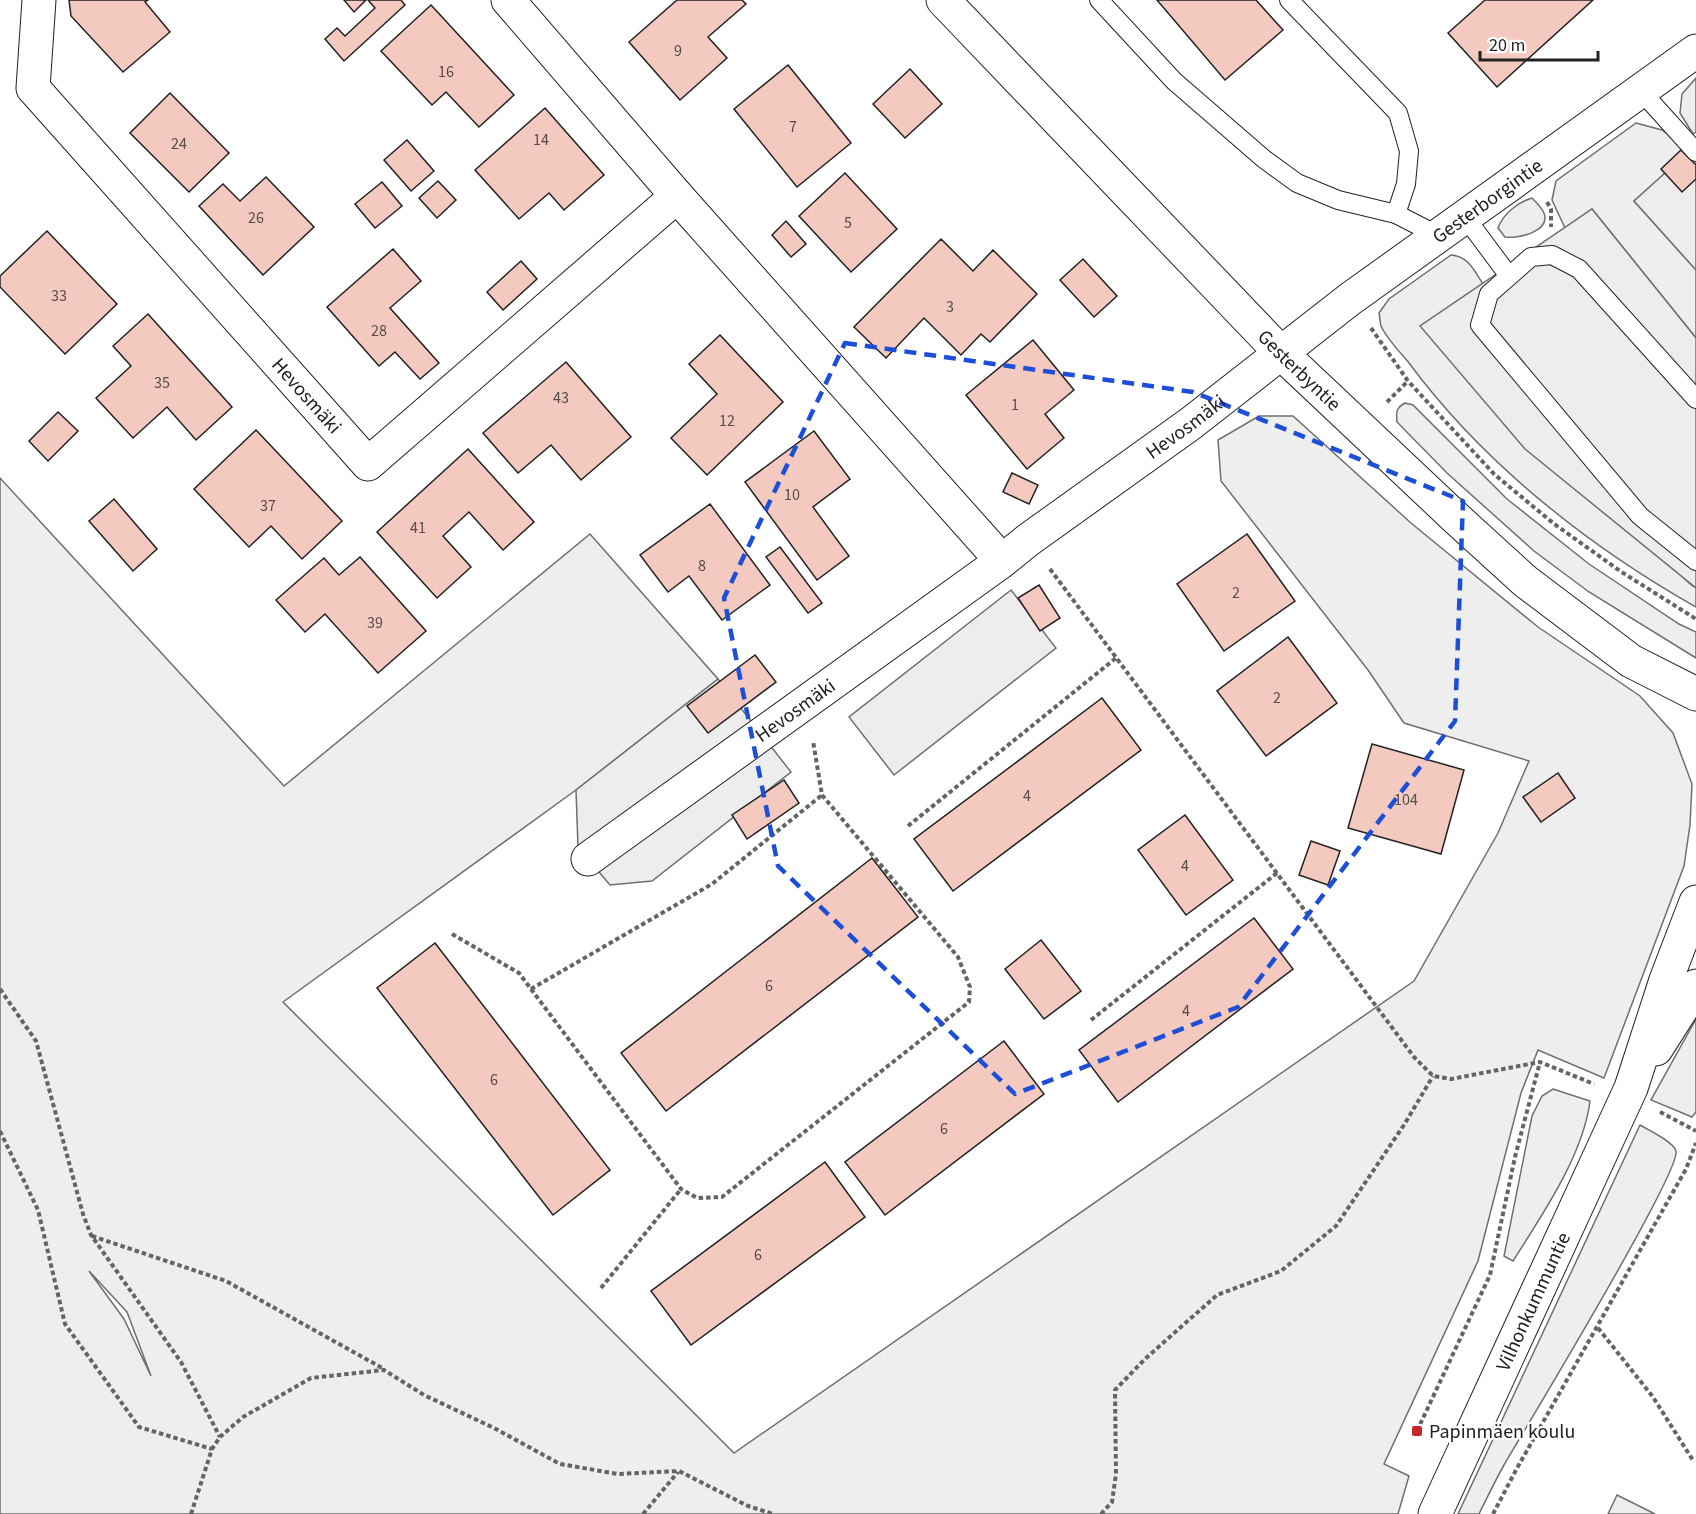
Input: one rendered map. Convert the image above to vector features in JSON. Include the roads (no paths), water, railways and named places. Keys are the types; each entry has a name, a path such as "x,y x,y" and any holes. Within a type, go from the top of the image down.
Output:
{"street":[{"name":"Hevosmäki","path":"39,0 33,88 368,464 677,196"},
{"path":"508,0 677,196 1002,561"},
{"name":"Gesterbyntie","path":"943,0 1281,353 1525,581 1631,660 1696,694"},
{"name":"Gesterborgintie","path":"1281,353 1350,299 1696,51"},
{"name":"Hevosmäki","path":"588,859 1190,424 1281,353"},
{"name":"Vilhonkummuntie","path":"1435,1514 1666,980 1696,902"},
{"name":"Vilhonkummuntie","path":"1618,1088 1696,986"}],"lane":[{"path":"1099,0 1174,81 1264,159 1297,183 1338,200 1452,226 1509,276"},
{"path":"1289,0 1398,113 1409,150 1406,184 1396,214"},
{"path":"1641,91 1695,149"},
{"path":"1696,399 1579,269 1552,255 1531,257 1489,294 1480,325 1640,516 1696,561"}],"place":[{"name":"Papinmäen koulu","path":"1417,1431"}]}
